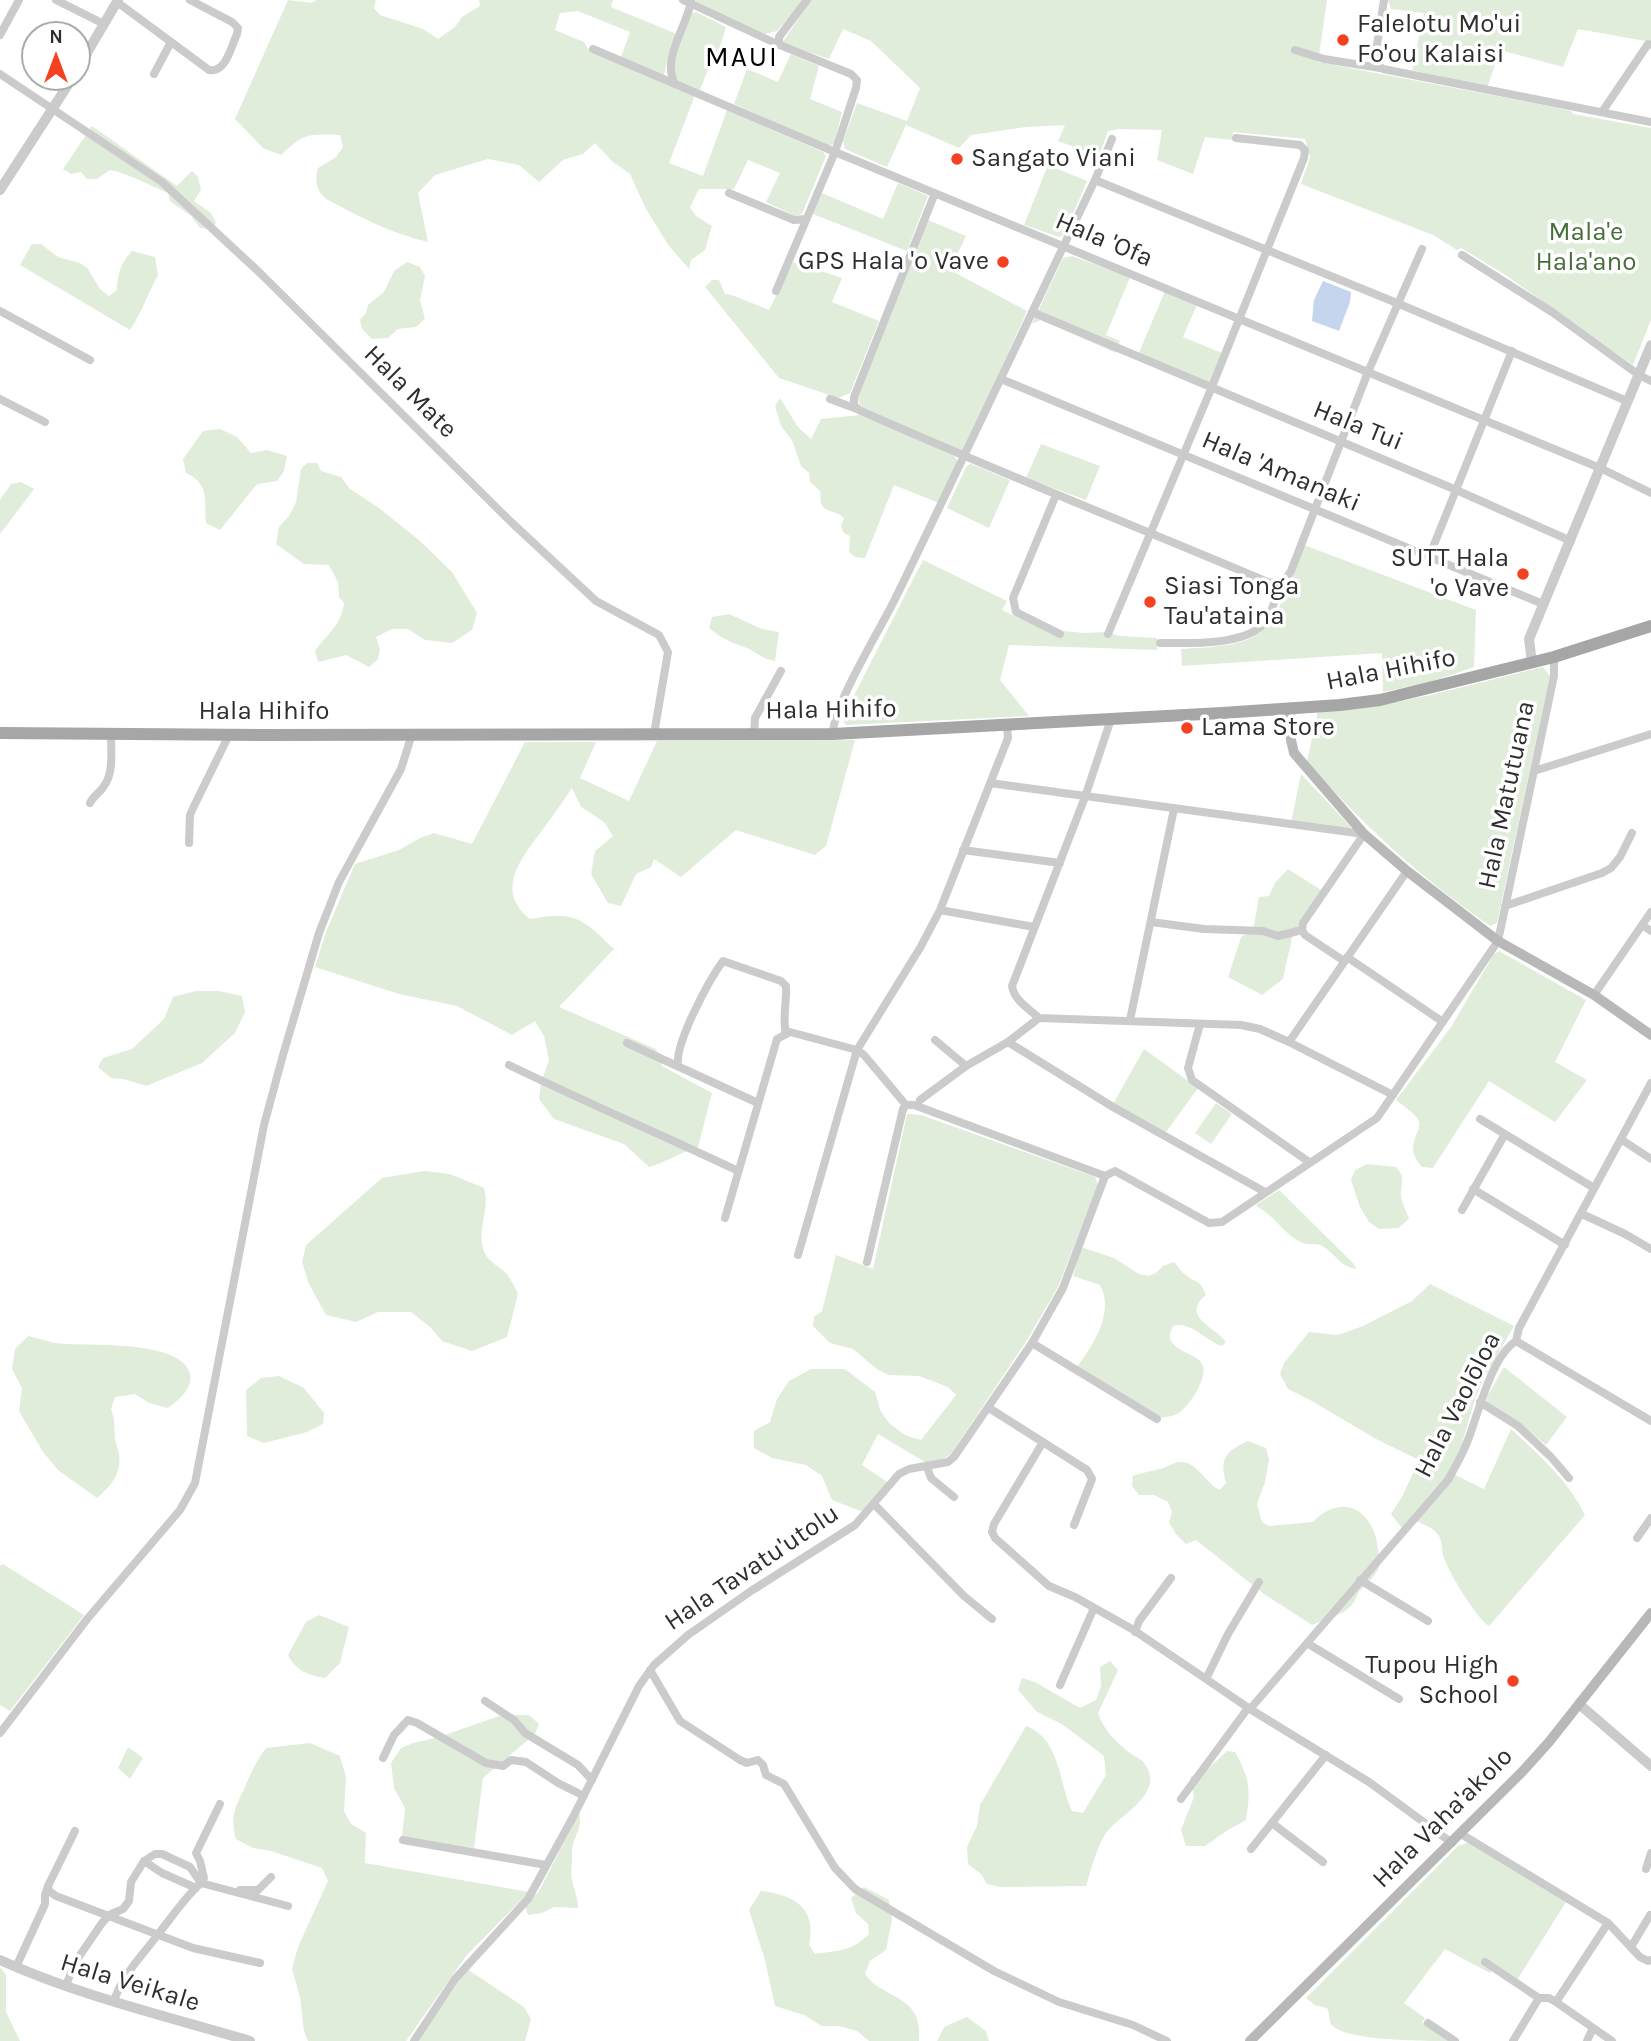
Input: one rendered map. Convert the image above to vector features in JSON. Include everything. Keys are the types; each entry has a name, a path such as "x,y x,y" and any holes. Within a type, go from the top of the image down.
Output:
{"main road":[{"name":"Hala Hihifo","path":"0,733 833,734 1290,709 1380,700 1554,657 1651,626"},
{"path":"1290,709 1294,753 1364,834 1498,941 1594,995 1651,1035"},
{"name":"Hala Vaha'akolo","path":"1250,2041 1261,2037 1522,1772 1651,1613"}],"street":[{"path":"0,35 19,0"},
{"path":"56,0 104,24"},
{"path":"91,46 118,1 209,70 216,71 222,68 238,28 232,22 190,0"},
{"path":"779,45 779,37 807,0"},
{"path":"1383,69 1375,58 1384,0"},
{"path":"675,84 670,74 671,63 688,1 779,45 851,74 857,80 835,152 776,291"},
{"path":"154,74 172,42"},
{"path":"1602,112 1648,44 1651,45"},
{"name":"Hala 'Ofa","path":"593,49 835,152 1600,468 1651,493"},
{"path":"1295,50 1324,59 1651,122"},
{"name":"Hala Mate","path":"0,74 162,182 260,273 510,521 596,601 659,635 668,652 654,734"},
{"path":"0,190 65,91"},
{"path":"1108,634 1304,158 1304,150 1300,145 1236,138"},
{"path":"833,734 834,720 840,705 965,457 1112,139"},
{"path":"1095,180 1397,303 1627,401"},
{"path":"729,193 794,220 806,219"},
{"path":"859,410 854,405 854,397 934,193"},
{"path":"1160,643 1213,642 1247,634 1263,625 1270,616 1275,600 1291,571 1368,372 1422,249"},
{"path":"1462,255 1552,312 1651,381"},
{"path":"0,311 90,360"},
{"name":"Hala Tui","path":"1032,312 1454,489 1571,541"},
{"path":"1532,663 1529,639 1651,345"},
{"path":"1429,557 1511,351"},
{"name":"Hala 'Amanaki","path":"1001,379 1543,604"},
{"path":"0,399 45,422"},
{"path":"830,399 1270,583 1284,581"},
{"path":"1056,495 1013,598 1013,604 1016,612 1060,634"},
{"name":"Hala Matutuana","path":"1498,941 1554,676 1554,657"},
{"path":"754,734 755,718 781,671"},
{"path":"1039,1018 1017,999 1012,986 1085,797 1111,719"},
{"path":"798,1255 857,1050 940,911 1008,738 1007,726"},
{"path":"90,803 108,778 111,734"},
{"path":"0,1734 88,1618 180,1510 195,1483 264,1125 286,1042 339,882 401,769 412,734"},
{"path":"1534,771 1651,734"},
{"path":"189,843 190,816 229,735"},
{"path":"990,783 1364,834 1303,923 1302,930 1443,1022"},
{"path":"1130,1020 1174,809"},
{"path":"1505,906 1611,868 1632,833"},
{"path":"963,850 1060,863"},
{"path":"1289,1042 1407,871"},
{"path":"940,911 1034,927"},
{"path":"1594,995 1651,912"},
{"path":"1151,922 1204,929 1263,931 1278,936 1302,930"},
{"path":"1642,925 1651,931"},
{"path":"724,1218 777,1039 790,1032 857,1050 915,1105 1105,1176 1115,1171 1209,1223 1222,1223 1377,1118 1498,941"},
{"path":"678,1065 677,1058 688,1027 723,961 781,981 786,986 783,1020 786,1034"},
{"path":"867,1262 903,1109 915,1105 966,1066 1008,1042 1039,1018 1241,1025 1260,1029 1393,1095"},
{"path":"1200,1024 1188,1068 1192,1080 1309,1162"},
{"path":"935,1040 966,1066"},
{"path":"1008,1042 1113,1107 1265,1192"},
{"path":"627,1043 758,1103"},
{"path":"509,1065 738,1171"},
{"name":"Hala Vaolōloa","path":"1181,1799 1249,1708 1448,1480 1468,1442 1480,1402 1508,1346 1516,1340 1519,1328 1651,1083"},
{"path":"1480,1119 1594,1188"},
{"path":"1462,1210 1505,1134"},
{"path":"1622,1140 1651,1158"},
{"name":"Hala Tavatu'utolu","path":"414,2041 455,1979 528,1899 593,1780 639,1686 650,1670 688,1635 807,1554 855,1525 899,1474 909,1469 948,1462 989,1408 1032,1343 1063,1288 1105,1176"},
{"path":"1473,1189 1565,1245"},
{"path":"1582,1214 1651,1249"},
{"path":"1516,1340 1651,1421"},
{"path":"1032,1343 1157,1419"},
{"path":"1480,1402 1518,1426 1569,1478"},
{"path":"989,1408 1087,1470 1092,1479 1074,1525"},
{"path":"1043,1442 994,1524 992,1532 995,1538 1049,1586 1135,1632 1249,1708 1369,1782 1451,1843"},
{"path":"926,1466 931,1478 954,1497"},
{"path":"874,1504 964,1595 992,1619"},
{"path":"1637,1538 1651,1518"},
{"path":"1135,1632 1139,1621 1171,1578"},
{"path":"1360,1580 1428,1621"},
{"path":"1206,1679 1228,1634 1259,1582"},
{"path":"1060,1685 1094,1608"},
{"path":"1307,1643 1399,1699"},
{"path":"650,1670 680,1721 740,1760 747,1763 758,1760 766,1775 784,1784 835,1868 855,1889 994,1971 1059,2002 1133,2025 1167,2041"},
{"path":"485,1701 514,1720 525,1733 578,1765 593,1780"},
{"path":"1579,1704 1651,1766"},
{"path":"383,1758 394,1735 408,1720 486,1763 503,1766 517,1760 526,1762 584,1796"},
{"path":"1251,1849 1326,1755"},
{"path":"114,2001 119,1986 204,1878 195,1853 220,1804"},
{"path":"1272,1824 1323,1862"},
{"path":"16,1967 45,1904 48,1886 75,1831"},
{"path":"1461,1834 1608,1923 1640,1957 1651,1960"},
{"path":"403,1840 545,1865"},
{"path":"1646,1868 1651,1853"},
{"path":"66,1985 76,1961 102,1923 109,1915 123,1909 129,1901 131,1882 144,1861 155,1854 173,1859 190,1867 198,1886"},
{"path":"144,1861 162,1873 198,1886 258,1889 271,1877"},
{"path":"48,1886 48,1891 56,1896 210,1953 260,1963"},
{"path":"230,1889 288,1906"},
{"path":"1631,1947 1650,1915"},
{"path":"1556,2002 1608,1923"},
{"name":"Hala Veikale","path":"0,1960 219,2037 250,2041"},
{"path":"1485,1962 1539,1998 1549,1998 1556,2002 1612,2041"},
{"path":"1513,2041 1539,1998"},
{"path":"1428,2023 1455,2041"},
{"path":"1587,2041 1593,2028"}],"green space":[{"path":"288,0 312,3 316,0 376,0 374,8 380,15 423,29 438,39 455,27 462,17 480,6 479,0 613,0 611,7 677,34 671,45 664,75 621,57 630,32 578,11 560,13 555,30 584,42 590,52 695,95 669,163 703,176 727,110 823,152 826,156 802,214 795,216 766,202 780,173 748,160 734,189 699,189 690,207 696,216 712,226 705,250 691,260 689,269 669,246 646,209 630,174 613,162 595,143 583,154 563,160 539,182 519,165 488,159 435,175 418,193 428,242 417,239 365,219 329,201 319,191 316,176 318,168 336,157 343,147 340,135 321,134 302,138 281,155 263,148 235,119"},
{"path":"695,0 804,0 777,31 765,34 697,4"},
{"name":"Mala'e Hala'ano","path":"811,0 1327,0 1318,62 1651,128 1651,320 1633,365 1504,274 1461,248 1457,250 1433,235 1301,184 1310,157 1305,139 1233,132 1232,140 1205,137 1193,174 1157,160 1162,130 1108,131 1099,156 1058,141 1065,125 1026,127 971,135 959,148 906,125 887,167 845,149 843,141 857,103 907,121 920,88 871,41 843,29 829,59 782,43"},
{"path":"1388,0 1651,0 1651,42 1578,29 1563,67 1500,50 1487,88 1412,70 1424,13 1391,9"},
{"path":"696,12 726,27 717,58 713,57 700,90 677,81 674,65 691,13"},
{"path":"791,54 819,66 810,99 842,112 834,144 828,146 734,104 747,69 778,82"},
{"path":"92,126 177,186 192,171 198,177 201,190 194,201 211,213 216,223 211,229 200,228 191,216 170,201 168,193 124,174 110,170 97,179 87,179 81,172 71,174 63,169"},
{"path":"1048,165 1087,181 1064,235 1059,237 1024,225"},
{"path":"898,183 928,196 907,251 813,214 822,193 883,219"},
{"path":"928,220 966,236 950,270 1027,311 964,451 956,450 861,406 857,398"},
{"path":"32,244 41,244 58,257 80,263 88,269 100,289 109,296 117,290 120,269 132,251 155,257 158,275 130,330 20,265"},
{"path":"1072,256 1130,277 1106,335 1120,341 1116,353 1041,320 1032,324 1063,258"},
{"path":"407,262 420,267 425,276 420,300 425,319 416,327 398,329 388,338 372,339 362,329 360,320 368,305 384,292 394,271"},
{"path":"793,262 842,278 832,302 879,321 850,393 838,398 779,378 705,287 712,280 719,280 725,294 769,310"},
{"path":"1165,291 1197,305 1183,337 1222,353 1210,382 1206,383 1138,355"},
{"path":"780,398 798,427 811,439 821,419 860,415 954,456 958,461 939,503 894,485 865,558 855,557 849,552 850,536 844,533 841,526 844,518 822,506 820,491 810,482 809,473 801,466 792,440 781,426 775,406"},
{"path":"220,429 237,437 251,453 267,450 287,456 284,471 277,481 257,484 220,530 206,523 202,488 194,477 186,473 183,459 203,431"},
{"path":"1041,444 1100,466 1086,500 1026,478"},
{"path":"307,463 317,463 321,471 341,477 350,489 419,540 452,572 477,613 472,630 452,643 425,640 408,629 392,629 376,637 380,649 378,659 369,667 346,655 318,662 315,651 337,624 344,603 339,597 338,582 329,565 304,564 276,544 279,527 296,502 301,469"},
{"path":"971,464 1010,480 989,528 947,508 966,467"},
{"path":"21,482 34,489 0,534 0,500 11,484"},
{"path":"1304,545 1476,610 1474,667 1431,682 1383,692 1382,653 1182,666 1181,649 1216,647 1240,642 1261,633 1273,619 1283,599"},
{"path":"923,560 1007,601 1002,610 1059,637 1063,631 1105,632 1121,636 1157,638 1157,650 1009,645 1000,680 1029,716 846,725 842,719"},
{"path":"729,614 762,629 779,632 775,661 729,641 709,628 712,617"},
{"path":"1543,667 1550,676 1497,923 1490,926 1440,889 1393,849 1349,807 1307,761 1318,711 1403,701"},
{"path":"855,740 826,846 815,855 736,830 681,877 654,859 651,867 636,874 621,906 608,903 591,874 595,851 613,836 604,822 581,807 572,788 529,848 516,872 514,896 519,908 530,919 558,916 577,919 594,930 614,949 559,1007 656,1049 662,1066 712,1093 698,1147 649,1167 624,1144 554,1119 539,1099 549,1060 544,1036 535,1021 512,1035 457,1006 399,994 315,967 326,932 355,864 399,850 434,833 472,844 525,742 596,742 580,778 629,801 657,741"},
{"path":"1301,774 1351,827 1348,831 1291,823"},
{"path":"1288,869 1321,890 1310,911 1293,933 1283,979 1262,995 1228,977 1241,937 1253,931 1259,897 1269,896 1275,883"},
{"path":"1499,951 1586,1000 1555,1062 1587,1080 1555,1122 1489,1081 1433,1168 1422,1167 1416,1159 1413,1145 1419,1129 1418,1119 1396,1100 1451,1027 1494,954"},
{"path":"196,991 219,991 242,996 245,1012 235,1033 202,1063 146,1086 111,1078 98,1067 103,1058 132,1049 164,1019 173,997"},
{"path":"1144,1049 1198,1088 1166,1132 1113,1104"},
{"path":"1216,1103 1232,1114 1211,1144 1195,1133"},
{"path":"907,1114 921,1115 1095,1177 1098,1185 1058,1287 1027,1340 951,1454 938,1462 925,1462 878,1434 862,1465 887,1482 863,1512 832,1500 822,1476 806,1465 772,1458 754,1448 754,1431 770,1422 777,1399 789,1381 811,1369 845,1369 875,1392 881,1412 890,1424 905,1435 921,1440 956,1395 948,1387 919,1376 889,1375 878,1370 853,1349 830,1343 813,1326 814,1317 822,1311 836,1255 873,1269"},
{"path":"1367,1164 1396,1167 1401,1174 1401,1198 1409,1219 1398,1228 1379,1229 1369,1222 1360,1207 1351,1180 1355,1170"},
{"path":"424,1171 450,1174 484,1188 486,1205 482,1231 483,1247 488,1258 507,1274 518,1294 507,1337 472,1351 442,1341 411,1312 378,1312 356,1322 326,1315 309,1284 302,1262 306,1245 382,1178"},
{"path":"1279,1190 1356,1269 1342,1263 1321,1246 1306,1244 1293,1238 1256,1205"},
{"path":"1081,1247 1114,1258 1139,1274 1149,1276 1174,1262 1204,1290 1206,1295 1199,1303 1198,1315 1226,1342 1222,1346 1192,1328 1173,1326 1171,1341 1178,1348 1196,1357 1203,1369 1197,1390 1189,1403 1178,1413 1159,1418 1077,1367 1095,1339 1104,1317 1105,1306 1100,1285 1073,1276"},
{"path":"1430,1284 1514,1326 1475,1399 1463,1440 1468,1448 1455,1475 1484,1489 1511,1429 1561,1479 1585,1515 1489,1626 1471,1605 1451,1574 1437,1533 1416,1521 1402,1528 1391,1514 1419,1460 1288,1389 1280,1374 1284,1363 1309,1332 1338,1335 1363,1326 1412,1301"},
{"path":"28,1336 54,1343 151,1349 183,1362 190,1374 187,1389 168,1408 149,1403 135,1394 115,1397 111,1409 119,1467 111,1484 97,1498 58,1470 43,1452 19,1411 22,1388 12,1369 15,1349"},
{"path":"1504,1367 1567,1417 1546,1445 1487,1402 1487,1397"},
{"path":"279,1376 304,1388 324,1413 323,1424 307,1432 264,1443 247,1436 246,1390 261,1378"},
{"path":"1248,1441 1266,1448 1269,1460 1257,1504 1262,1522 1269,1526 1313,1522 1335,1508 1346,1507 1356,1510 1371,1525 1376,1536 1378,1570 1343,1612 1312,1625 1264,1594 1196,1540 1186,1544 1169,1522 1172,1512 1168,1502 1154,1495 1139,1495 1132,1486 1133,1476 1180,1462 1191,1465 1220,1490 1226,1483 1223,1467 1226,1456 1234,1448"},
{"path":"3,1564 84,1615 10,1711 0,1705 0,1566"},
{"path":"319,1615 349,1627 340,1663 325,1678 303,1671 288,1655 306,1622"},
{"path":"1110,1661 1118,1670 1098,1713 1111,1736 1144,1763 1150,1774 1150,1785 1138,1803 1104,1836 1086,1886 1000,1887 987,1884 981,1874 968,1864 967,1847 977,1826 980,1805 1026,1726 1046,1740 1052,1751 1072,1811 1083,1813 1106,1775 1104,1756 1062,1724 1037,1712 1018,1690 1022,1678 1035,1682 1080,1708 1096,1700 1101,1686 1100,1667"},
{"path":"502,1715 529,1715 539,1724 535,1734 483,1778 474,1848 402,1836 405,1808 394,1788 391,1763 401,1748"},
{"path":"310,1743 340,1756 346,1777 344,1811 351,1824 366,1833 365,1863 529,1892 466,1956 406,2041 308,2041 292,1969 298,1947 328,1881 322,1868 271,1851 253,1848 236,1839 233,1824 236,1806 266,1748"},
{"path":"128,1747 143,1758 130,1779 118,1768"},
{"path":"1227,1751 1235,1752 1244,1770 1249,1793 1246,1820 1205,1846 1186,1846 1181,1830 1194,1797 1190,1777 1208,1769"},
{"path":"579,1813 580,1823 573,1847 571,1874 578,1908 554,1907 542,1913 528,1915 525,1906 539,1891"},
{"path":"1468,1843 1566,1902 1517,1980 1493,1967 1490,1973 1445,1949 1404,2003 1425,2018 1422,2022 1448,2041 1385,2039 1338,2030 1331,2024 1327,2008 1315,2005 1306,1998 1458,1846"},
{"path":"864,1887 889,1900 892,1920 886,1950 870,1961 865,1974 882,1989 909,2006 919,2026 919,2041 869,2041 857,2031 839,2026 822,2026 804,2015 775,2006 765,1960 749,1910 761,1891 784,1896 801,1906 810,1922 809,1945 815,1954 850,1947 869,1934 868,1924 856,1913 851,1898"},
{"path":"0,1967 6,1975 6,2012 20,2041 0,2041"},
{"path":"467,1969 524,2007 531,2019 525,2041 418,2041"},
{"path":"967,2017 986,2031 989,2041 937,2041 944,2027"}],"water":[{"path":"1323,281 1351,292 1339,331 1312,321 1314,300"}],"place":[{"name":"Falelotu Mo'ui Fo'ou Kalaisi","path":"1343,40"},
{"name":"Sangato Viani","path":"957,159"},
{"name":"GPS Hala 'o Vave","path":"1003,262"},
{"name":"SUTT Hala 'o Vave","path":"1523,574"},
{"name":"Siasi Tonga Tau'ataina","path":"1150,602"},
{"name":"Lama Store","path":"1187,728"},
{"name":"Tupou High School","path":"1513,1681"}],"district":[{"name":"MAUI","path":"742,58"}]}
